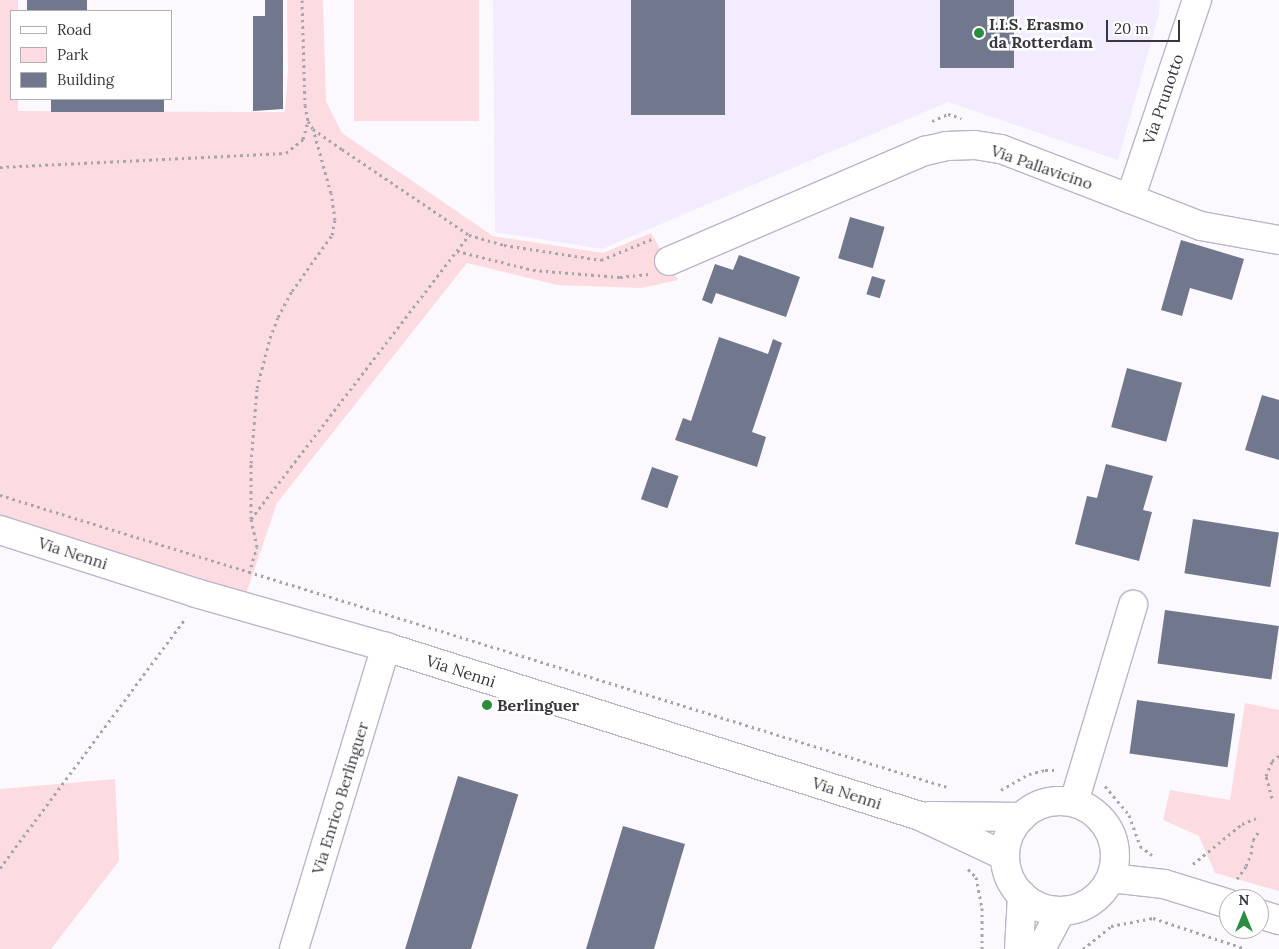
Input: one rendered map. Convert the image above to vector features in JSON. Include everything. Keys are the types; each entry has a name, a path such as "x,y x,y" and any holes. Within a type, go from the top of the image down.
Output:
{"street":[{"name":"Via Prunotto","path":"1130,198 1197,0"},
{"name":"Via Pallavicino","path":"669,261 925,151 946,146 975,145 1001,149 1201,226 1279,240"},
{"name":"Via Nenni","path":"0,530 196,593 386,647 920,816 1005,856"},
{"path":"1074,802 1084,776 1133,605"},
{"name":"Via Enrico Berlinguer","path":"294,949 386,647"},
{"path":"1057,801 1074,802 1086,807 1100,817 1112,837 1113,867 1100,894 1083,906 1061,911 1040,907 1022,895 1008,874 1005,856 1010,834 1022,817 1040,805 1057,801"},
{"name":"Via Nenni","path":"920,816 1022,817"},
{"path":"1113,867 1219,901"},
{"path":"1019,949 1022,895"},
{"path":"1041,949 1061,911"}],"path":[{"path":"302,0 305,105 308,121 313,128 469,235 504,245"},
{"path":"0,167 286,153 303,139 308,121"},
{"path":"249,573 257,547 251,519 251,462 257,388 270,338 292,292 332,235 336,220 331,193 313,128"},
{"path":"251,519 469,235"},
{"path":"457,251 533,270 620,277 661,274 669,261"},
{"path":"0,495 954,790"},
{"path":"0,868 184,622 196,593 217,563"},
{"path":"1272,798 1266,776 1272,760 1279,756"},
{"path":"994,794 1029,774 1045,770 1062,770 1102,782 1129,815 1140,846 1157,858"},
{"path":"1193,864 1242,824 1256,818"},
{"path":"1233,889 1246,866 1251,854 1252,840 1259,830"},
{"path":"1083,949 1111,926 1153,918 1246,949"}],"shaded area":[{"path":"493,0 1160,0 1159,14 1118,160 948,102 602,249 495,232"}],"green space":[{"path":"0,0 18,0 18,10 10,10 10,100 18,100 18,111 285,112 288,70 287,0 323,0 326,101 342,133 493,236 603,253 651,233 678,280 641,288 557,285 467,263 277,503 246,594 0,516"},
{"path":"354,0 479,0 479,121 354,121"},
{"path":"1245,703 1279,710 1279,891 1215,873 1199,836 1163,820 1170,790 1230,800"},
{"path":"115,779 119,861 51,949 0,949 0,789"}],"building":[{"path":"27,0 87,0 87,10 27,10"},
{"path":"265,0 283,0 283,109 253,111 253,16 265,16"},
{"path":"631,0 725,0 725,115 631,115"},
{"name":"I.I.S. Erasmo da Rotterdam","path":"940,0 1014,0 1014,68 940,68"},
{"path":"51,100 164,100 164,112 51,112"},
{"path":"850,217 885,227 873,268 838,258"},
{"path":"1181,240 1244,259 1232,300 1190,288 1182,316 1161,310"},
{"path":"739,255 800,277 786,317 716,293 712,304 702,300 715,264 733,270"},
{"path":"872,276 885,280 880,298 866,294"},
{"path":"719,337 768,354 773,339 782,343 752,432 766,437 757,467 675,440 683,418 691,421"},
{"path":"1127,368 1182,383 1166,442 1111,427"},
{"path":"1262,395 1279,400 1279,460 1245,450"},
{"path":"1106,464 1153,476 1143,510 1152,512 1139,561 1075,544 1087,496 1097,498"},
{"path":"652,467 678,476 667,508 641,499"},
{"path":"1193,519 1279,533 1270,587 1184,573"},
{"path":"1165,610 1279,626 1271,679 1157,663"},
{"path":"1137,700 1235,714 1228,767 1129,753"},
{"path":"458,776 518,794 471,949 405,949"},
{"path":"623,826 685,844 654,949 586,949"}],"place":[{"name":"I.I.S. Erasmo da Rotterdam","path":"979,33"},
{"name":"Berlinguer","path":"487,705"}]}
